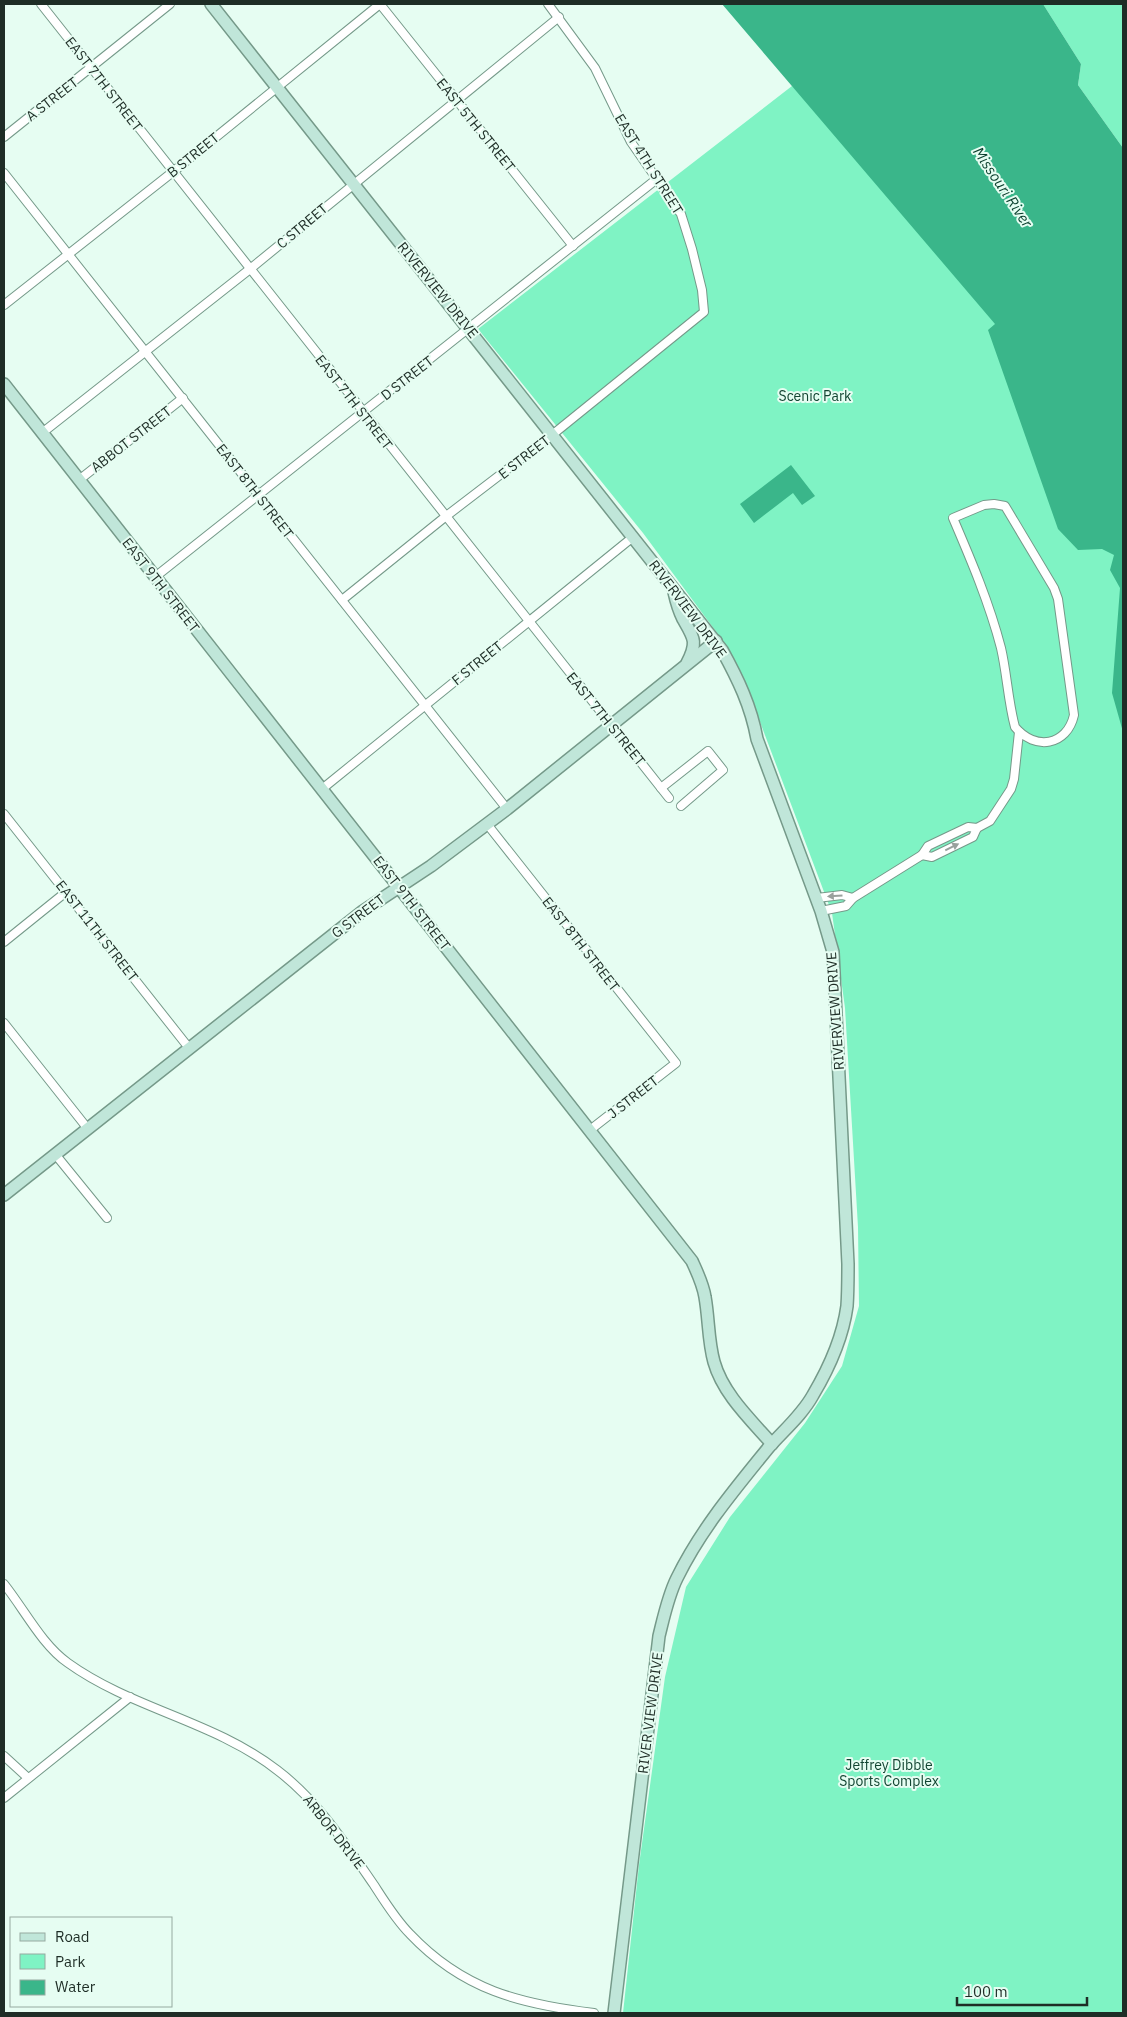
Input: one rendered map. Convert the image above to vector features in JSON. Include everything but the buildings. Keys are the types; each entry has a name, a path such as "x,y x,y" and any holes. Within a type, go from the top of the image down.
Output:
{"main road":[{"name":"RIVERVIEW DRIVE","path":"211,4 716,641 740,682 753,717 757,739 822,911 833,952 848,1264 847,1305 843,1324 830,1361 813,1395 804,1408 772,1444"},
{"name":"EAST 9TH STREET","path":"4,384 692,1261 705,1295 714,1365 721,1380 739,1406 772,1444"},
{"path":"672,586 682,617 693,637 694,650 684,666"},
{"name":"G STREET","path":"4,1195 363,911 507,809 716,641"},
{"name":"RIVER VIEW DRIVE","path":"614,2013 658,1646 667,1603 677,1579 705,1529 772,1444"}],"street":[{"name":"EAST 7TH STREET","path":"41,4 669,798"},
{"name":"A STREET","path":"4,137 170,4"},
{"name":"B STREET","path":"4,306 380,4"},
{"name":"EAST 5TH STREET","path":"380,4 573,246"},
{"name":"EAST 4TH STREET","path":"548,4 595,68 631,142 658,178 681,214 702,290 704,312"},
{"name":"C STREET","path":"42,433 250,269 559,17"},
{"name":"EAST 8TH STREET","path":"4,173 507,809"},
{"name":"D STREET","path":"155,577 469,330 658,178"},
{"name":"E STREET","path":"342,600 445,517 552,435 704,312"},
{"name":"ABBOT STREET","path":"79,480 183,398"},
{"path":"822,911 846,906 853,898 922,856 928,846 968,827 977,828 990,821 1011,789 1014,779 1019,732 1015,727 1004,664 992,618 978,577 952,518 984,505 1005,506 1054,588 1058,599 1074,701 1072,724 1053,741 1038,743 1019,732"},
{"name":"F STREET","path":"322,789 633,537"},
{"path":"661,788 708,751 723,770 681,806"},
{"name":"EAST 11TH STREET","path":"4,814 190,1048"},
{"name":"EAST 8TH STREET","path":"487,824 676,1063"},
{"path":"922,856 932,857 973,837 977,828"},
{"path":"4,942 66,892"},
{"path":"816,898 842,895 853,898"},
{"path":"4,1023 88,1129"},
{"name":"J STREET","path":"590,1130 676,1063"},
{"path":"55,1154 107,1218"},
{"name":"ARBOR DRIVE","path":"5,1588 44,1639 66,1662 101,1685 230,1740 276,1769 302,1790 344,1840 390,1909 409,1933 449,1968 492,1992 548,2008 594,2013"},
{"path":"4,1798 130,1697"},
{"path":"4,1756 28,1778"}],"green space":[{"path":"1043,4 1123,4 1123,148 1078,85 1081,64"},
{"path":"792,86 998,261 1123,556 1123,2013 623,2013 639,1865 665,1677 686,1587 730,1517 805,1423 842,1366 859,1306 858,1227 845,1008 832,913 745,682 717,633 643,533 478,329"}],"water":[{"name":"Missouri River","path":"722,4 1043,4 1081,64 1078,85 1123,148 1123,732 1112,693 1120,588 1110,570 1114,555 1102,549 1078,550 1058,529 988,330 995,324"},
{"path":"791,465 815,496 802,505 793,493 754,523 740,504"}],"park label":[{"name":"Scenic Park","path":"815,396"},
{"name":"Jeffrey Dibble Sports Complex","path":"889,1774"}]}
